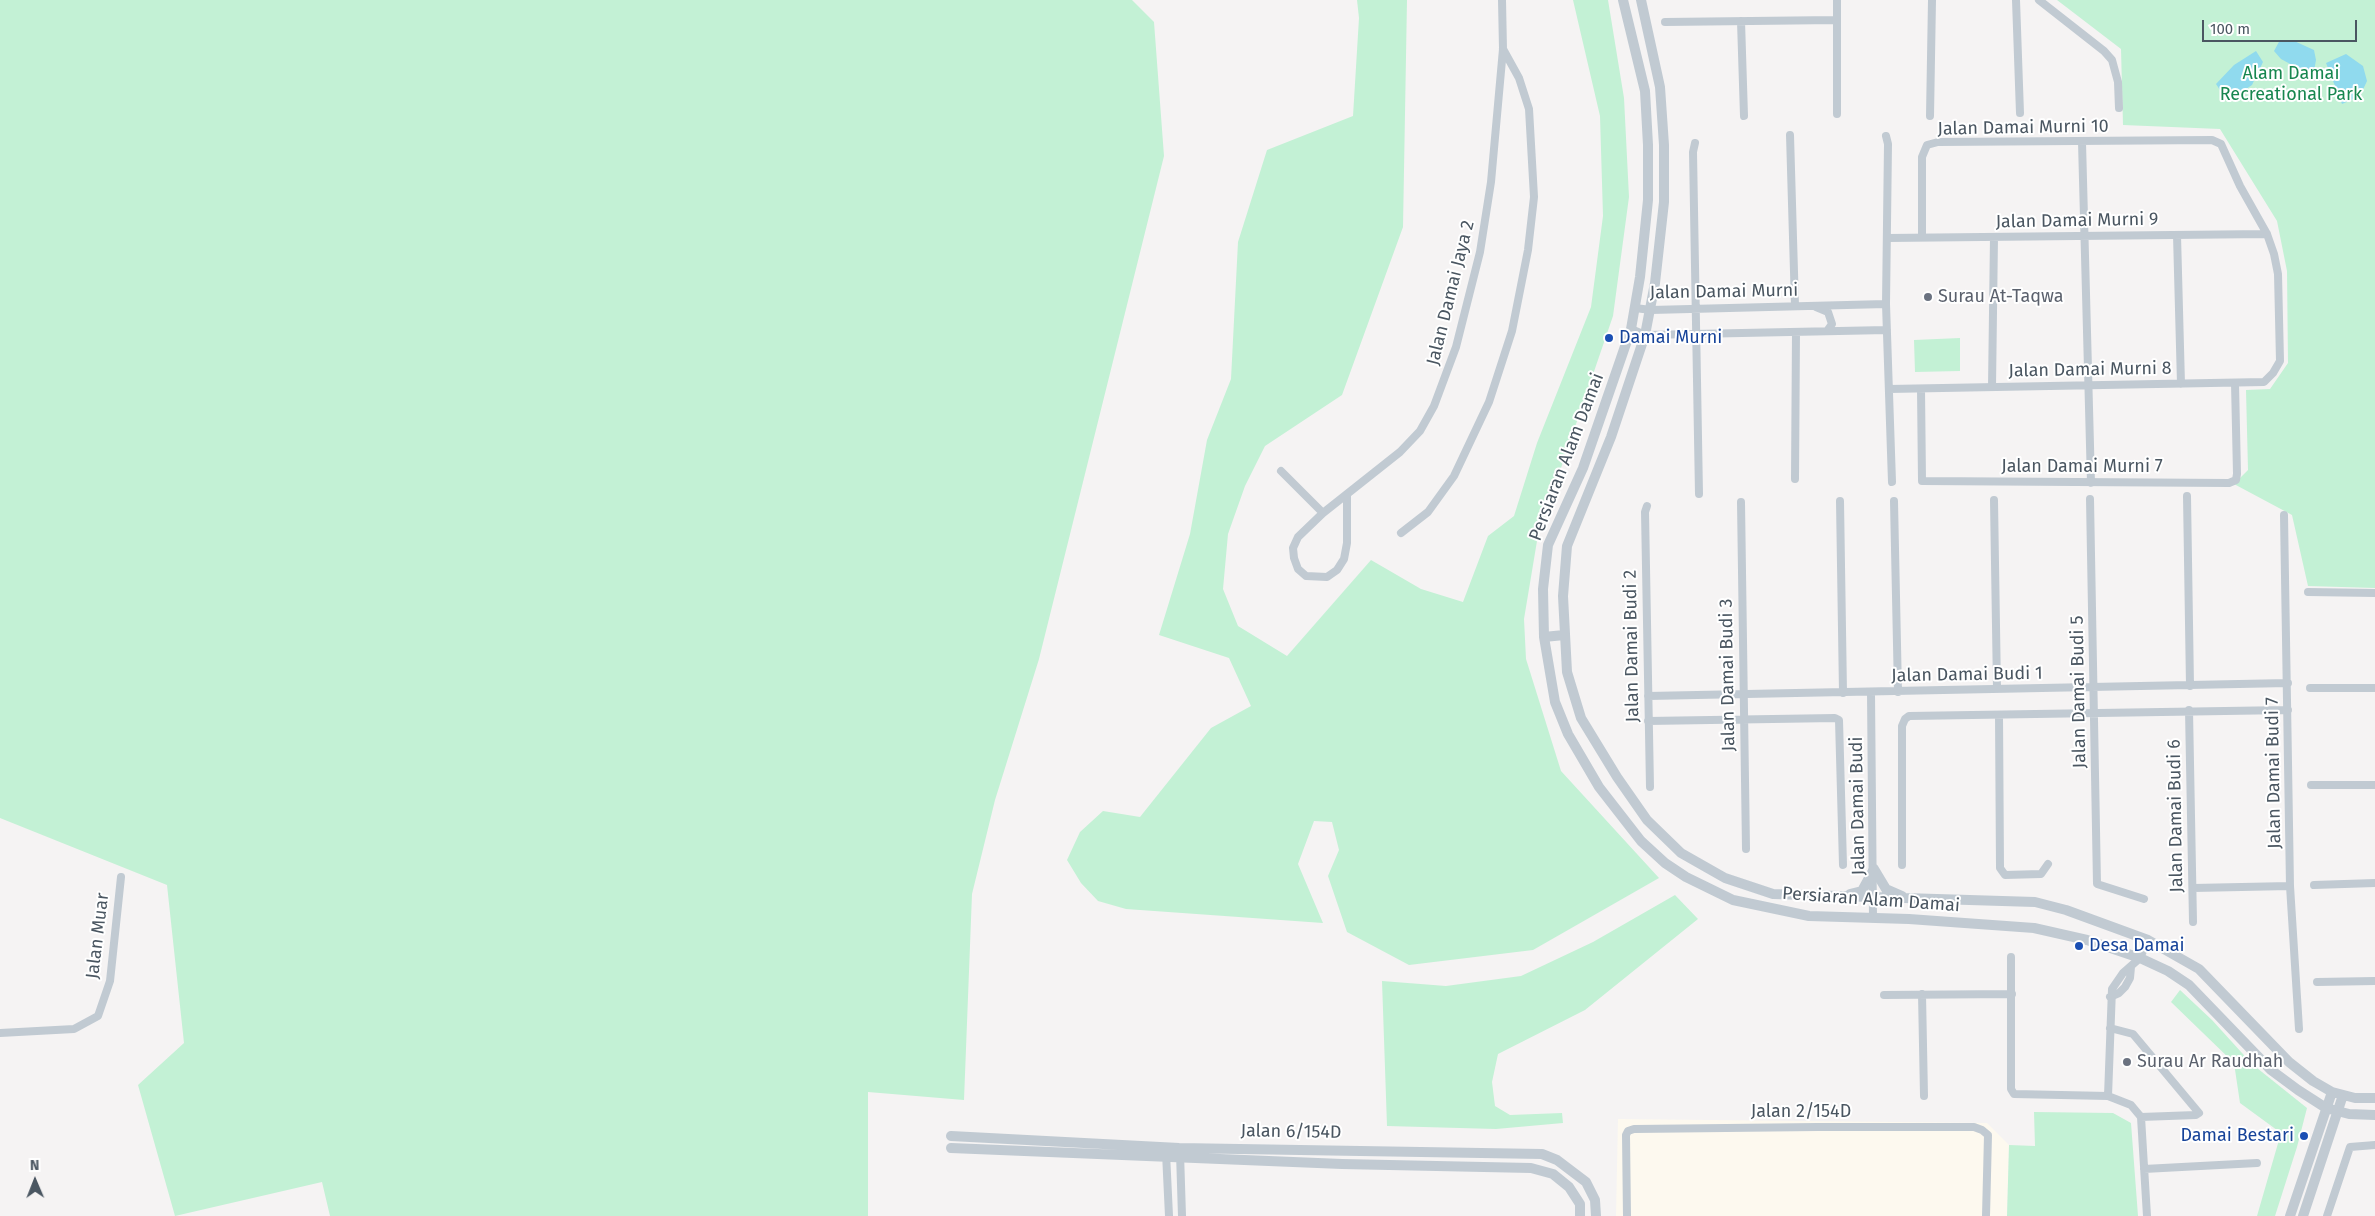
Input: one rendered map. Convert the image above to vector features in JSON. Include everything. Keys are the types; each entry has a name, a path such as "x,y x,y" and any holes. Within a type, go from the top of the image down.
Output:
{"street":[{"name":"Jalan Damai Jaya 2","path":"1347,496 1344,559 1337,570 1327,577 1306,576 1298,570 1293,548 1298,537 1323,513 1347,496 1400,452 1420,431 1434,406 1456,347 1480,252 1491,182 1503,49 1502,0"},
{"name":"Persiaran Alam Damai","path":"1622,0 1645,92 1648,145 1648,200 1635,308 1631,329 1583,468 1548,544 1543,590 1544,637 1555,702 1568,734 1599,787 1641,841 1666,863 1686,878 1733,900 1809,916 2034,928 2087,940 2140,958 2168,971 2189,986 2271,1070 2323,1110 2340,1114 2375,1115"},
{"name":"Persiaran Alam Damai","path":"1641,0 1660,87 1664,145 1664,202 1651,310 1645,335 1611,438 1567,546 1563,578 1567,672 1581,718 1617,777 1647,820 1682,853 1725,878 1773,894 2035,902 2066,910 2148,940 2199,969 2290,1062 2332,1092 2375,1098"},
{"path":"1837,0 1837,114"},
{"path":"1930,116 1932,0"},
{"path":"2016,0 2020,113"},
{"path":"2038,0 2104,51 2112,60 2118,82 2119,108"},
{"path":"1665,22 1836,20"},
{"path":"1741,21 1744,116"},
{"path":"1401,533 1428,512 1454,476 1489,402 1512,331 1528,250 1534,197 1529,109 1519,78 1503,49"},
{"path":"1790,136 1796,306"},
{"path":"1886,136 1888,144 1886,304 1892,482"},
{"name":"Jalan Damai Murni 10","path":"1922,237 1922,157 1926,145 1938,142 2212,140 2221,144 2240,186 2267,234"},
{"path":"2082,142 2092,483"},
{"path":"1695,143 1693,152 1699,494"},
{"name":"Jalan Damai Murni 9","path":"1888,238 2267,234"},
{"name":"Jalan Damai Murni 8","path":"1889,389 2264,382 2273,373 2280,361 2278,274 2267,234"},
{"path":"2177,235 2181,384"},
{"path":"1992,387 1994,237"},
{"name":"Jalan Damai Murni","path":"1635,308 1651,310 1886,304"},
{"name":"Jalan Damai Murni","path":"1814,306 1828,312 1832,324 1827,331"},
{"path":"1631,329 1645,335 1887,330"},
{"path":"1795,479 1796,332"},
{"name":"Jalan Damai Murni 7","path":"1921,389 1922,481 2229,483 2236,480 2237,474 2235,383"},
{"path":"1281,471 1323,513"},
{"path":"2187,496 2190,686"},
{"name":"Jalan Damai Budi 5","path":"2090,499 2095,712 2096,884 2144,899"},
{"path":"1994,500 1997,689"},
{"path":"1840,501 1842,693"},
{"path":"1894,501 1898,692"},
{"name":"Jalan Damai Budi 3","path":"1741,502 1746,848"},
{"name":"Jalan Damai Budi 2","path":"1647,506 1644,512 1650,787"},
{"name":"Jalan Damai Budi 7","path":"2284,515 2290,886 2299,1029"},
{"path":"2308,592 2375,593"},
{"path":"1544,637 1564,635"},
{"name":"Jalan Damai Budi 1","path":"1648,696 1871,693 2288,683"},
{"path":"2310,688 2375,688"},
{"name":"Jalan Damai Budi","path":"1871,693 1873,918"},
{"path":"1902,865 1902,726 1905,719 1909,716 2189,710 2288,710"},
{"name":"Jalan Damai Budi 6","path":"2189,710 2193,922"},
{"path":"1999,715 2000,868 2005,875 2041,874 2048,864"},
{"name":"Jalan Damai Budi","path":"1648,721 1834,718 1839,720 1843,865"},
{"path":"2311,785 2375,785"},
{"path":"1842,897 1862,891 1874,869"},
{"path":"1874,869 1886,889 1908,898"},
{"name":"Jalan Muar","path":"0,1033 74,1029 98,1016 110,981 121,877"},
{"path":"2314,884 2375,883"},
{"path":"2193,888 2290,886"},
{"path":"2108,1096 2110,998 2117,982 2140,958 2148,940"},
{"path":"2011,957 2011,1089 2014,1094 2108,1096 2131,1105 2140,1117 2147,1216"},
{"path":"2317,982 2375,981"},
{"path":"1922,994 1924,1096"},
{"path":"1884,995 2012,994"},
{"path":"2110,1028 2133,1034 2199,1113 2196,1115 2140,1117"},
{"path":"2290,1216 2323,1110 2332,1092"},
{"path":"2303,1216 2340,1114 2343,1095"},
{"name":"Jalan 2/154D","path":"1627,1216 1626,1136 1628,1131 1634,1129 1974,1127 1988,1135 1986,1216"},
{"path":"951,1136 951,1148"},
{"name":"Jalan 6/154D","path":"951,1136 1166,1147 1180,1153 1531,1168 1553,1174 1569,1187 1580,1204 1580,1216"},
{"path":"2327,1216 2350,1148 2375,1145"},
{"path":"1166,1147 1169,1216"},
{"name":"Jalan 6/154D","path":"951,1148 1167,1158 1180,1153 1542,1154 1557,1160 1586,1182 1595,1200 1596,1216"},
{"path":"1180,1153 1182,1216"},
{"path":"2144,1169 2257,1163"}],"shaded area":[{"path":"1618,1119 1987,1123 2009,1145 2007,1216 1616,1216"}],"green space":[{"path":"0,0 1132,0 1154,22 1164,156 1039,659 995,800 972,894 964,1100 868,1092 868,1216 330,1216 322,1182 175,1216 138,1085 184,1043 167,885 0,818"},
{"path":"1357,0 1407,0 1403,227 1342,395 1265,446 1245,486 1228,534 1223,589 1238,626 1287,656 1371,560 1421,589 1463,602 1488,536 1514,516 1537,443 1591,307 1603,216 1600,116 1573,0 1608,0 1624,98 1629,197 1613,316 1538,535 1524,619 1526,659 1561,771 1659,878 1533,950 1409,965 1347,932 1328,876 1339,850 1332,822 1314,821 1298,864 1323,923 1126,909 1098,901 1081,883 1067,860 1080,832 1103,811 1140,817 1211,728 1251,706 1229,658 1159,635 1190,534 1207,440 1231,379 1238,242 1267,150 1353,116 1359,18"},
{"name":"Alam Damai Recreational Park","path":"2057,0 2375,0 2375,588 2308,586 2292,515 2234,484 2248,470 2246,390 2270,389 2288,363 2287,271 2277,221 2220,129 2123,125 2121,49"},
{"path":"1960,338 1960,371 1915,372 1914,340"},
{"path":"1675,895 1698,919 1585,1010 1498,1054 1492,1082 1495,1106 1510,1115 1562,1113 1563,1123 1496,1129 1387,1126 1382,981 1446,986 1521,976 1593,942"},
{"path":"2180,990 2212,1020 2252,1064 2307,1108 2275,1216 2257,1216 2281,1133 2240,1103 2234,1063 2171,1002"},
{"path":"2034,1112 2113,1113 2131,1123 2138,1216 2007,1216 2009,1145 2035,1146"}],"water":[{"path":"2280,40 2292,40 2314,50 2316,60 2314,71 2303,71 2281,59 2274,51"},
{"path":"2256,51 2263,62 2252,85 2234,97 2222,93 2216,84 2234,65"},
{"path":"2346,54 2363,66 2367,81 2360,96 2342,104 2326,63"}],"place":[{"name":"Surau At-Taqwa","path":"1928,297"},
{"name":"Damai Murni","path":"1609,338"},
{"name":"Desa Damai","path":"2079,946"},
{"name":"Surau Ar Raudhah","path":"2127,1062"},
{"name":"Damai Bestari","path":"2304,1136"}]}
